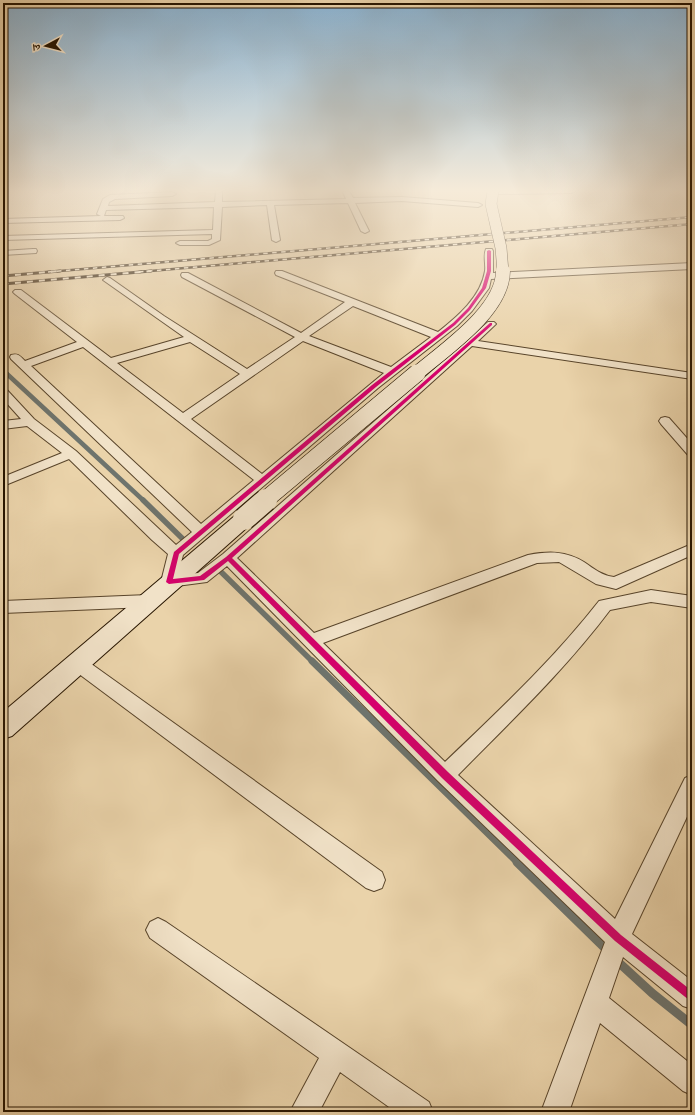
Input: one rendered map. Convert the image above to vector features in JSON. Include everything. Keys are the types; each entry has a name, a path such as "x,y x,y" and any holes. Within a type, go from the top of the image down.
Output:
{"street":[{"path":"3,728 148,600 473,325 488,308 496,295 503,275 500,243"},
{"path":"169,582 179,551 262,480 439,336 469,309 484,288 487,276 488,251"},
{"path":"3,253 32,252"},
{"path":"487,276 692,266"},
{"path":"279,273 439,336"},
{"path":"185,275 302,336 394,372"},
{"path":"107,280 247,374"},
{"path":"18,292 262,480"},
{"path":"183,419 352,302"},
{"path":"169,582 202,578 225,560 491,324"},
{"path":"109,362 192,338"},
{"path":"84,343 19,361 197,535"},
{"path":"470,343 692,376"},
{"path":"3,392 30,422 71,454 152,531 179,551"},
{"path":"666,421 692,452"},
{"path":"3,425 30,422"},
{"path":"3,482 71,454"},
{"path":"310,641 528,560 547,557 566,559 600,580 607,583 616,583 692,549"},
{"path":"225,560 310,641 617,942 692,997"},
{"path":"445,775 543,678 584,634 605,605 651,596 692,602"},
{"path":"3,607 148,600"},
{"path":"77,663 374,880"},
{"path":"555,1112 617,942 692,784"},
{"path":"158,930 419,1112"},
{"path":"594,1002 692,1082"},
{"path":"304,1112 336,1053"}],"waterway":[{"path":"3,370 6,373"},
{"path":"6,373 144,501"},
{"path":"143,500 188,544"},
{"path":"215,566 313,662"},
{"path":"312,661 518,863"},
{"path":"517,862 609,952"},
{"path":"616,960 652,993 692,1025"}],"railway":[{"path":"48,272 387,243"},
{"path":"139,272 473,243"},
{"path":"3,276 60,271"},
{"path":"3,284 151,271"}],"cycle path":[{"path":"489,251 489,271 484,288 469,309 454,324 374,386 176,553 169,582 202,578 228,558 491,324"},
{"path":"228,558 445,775 618,938 692,997"}]}
